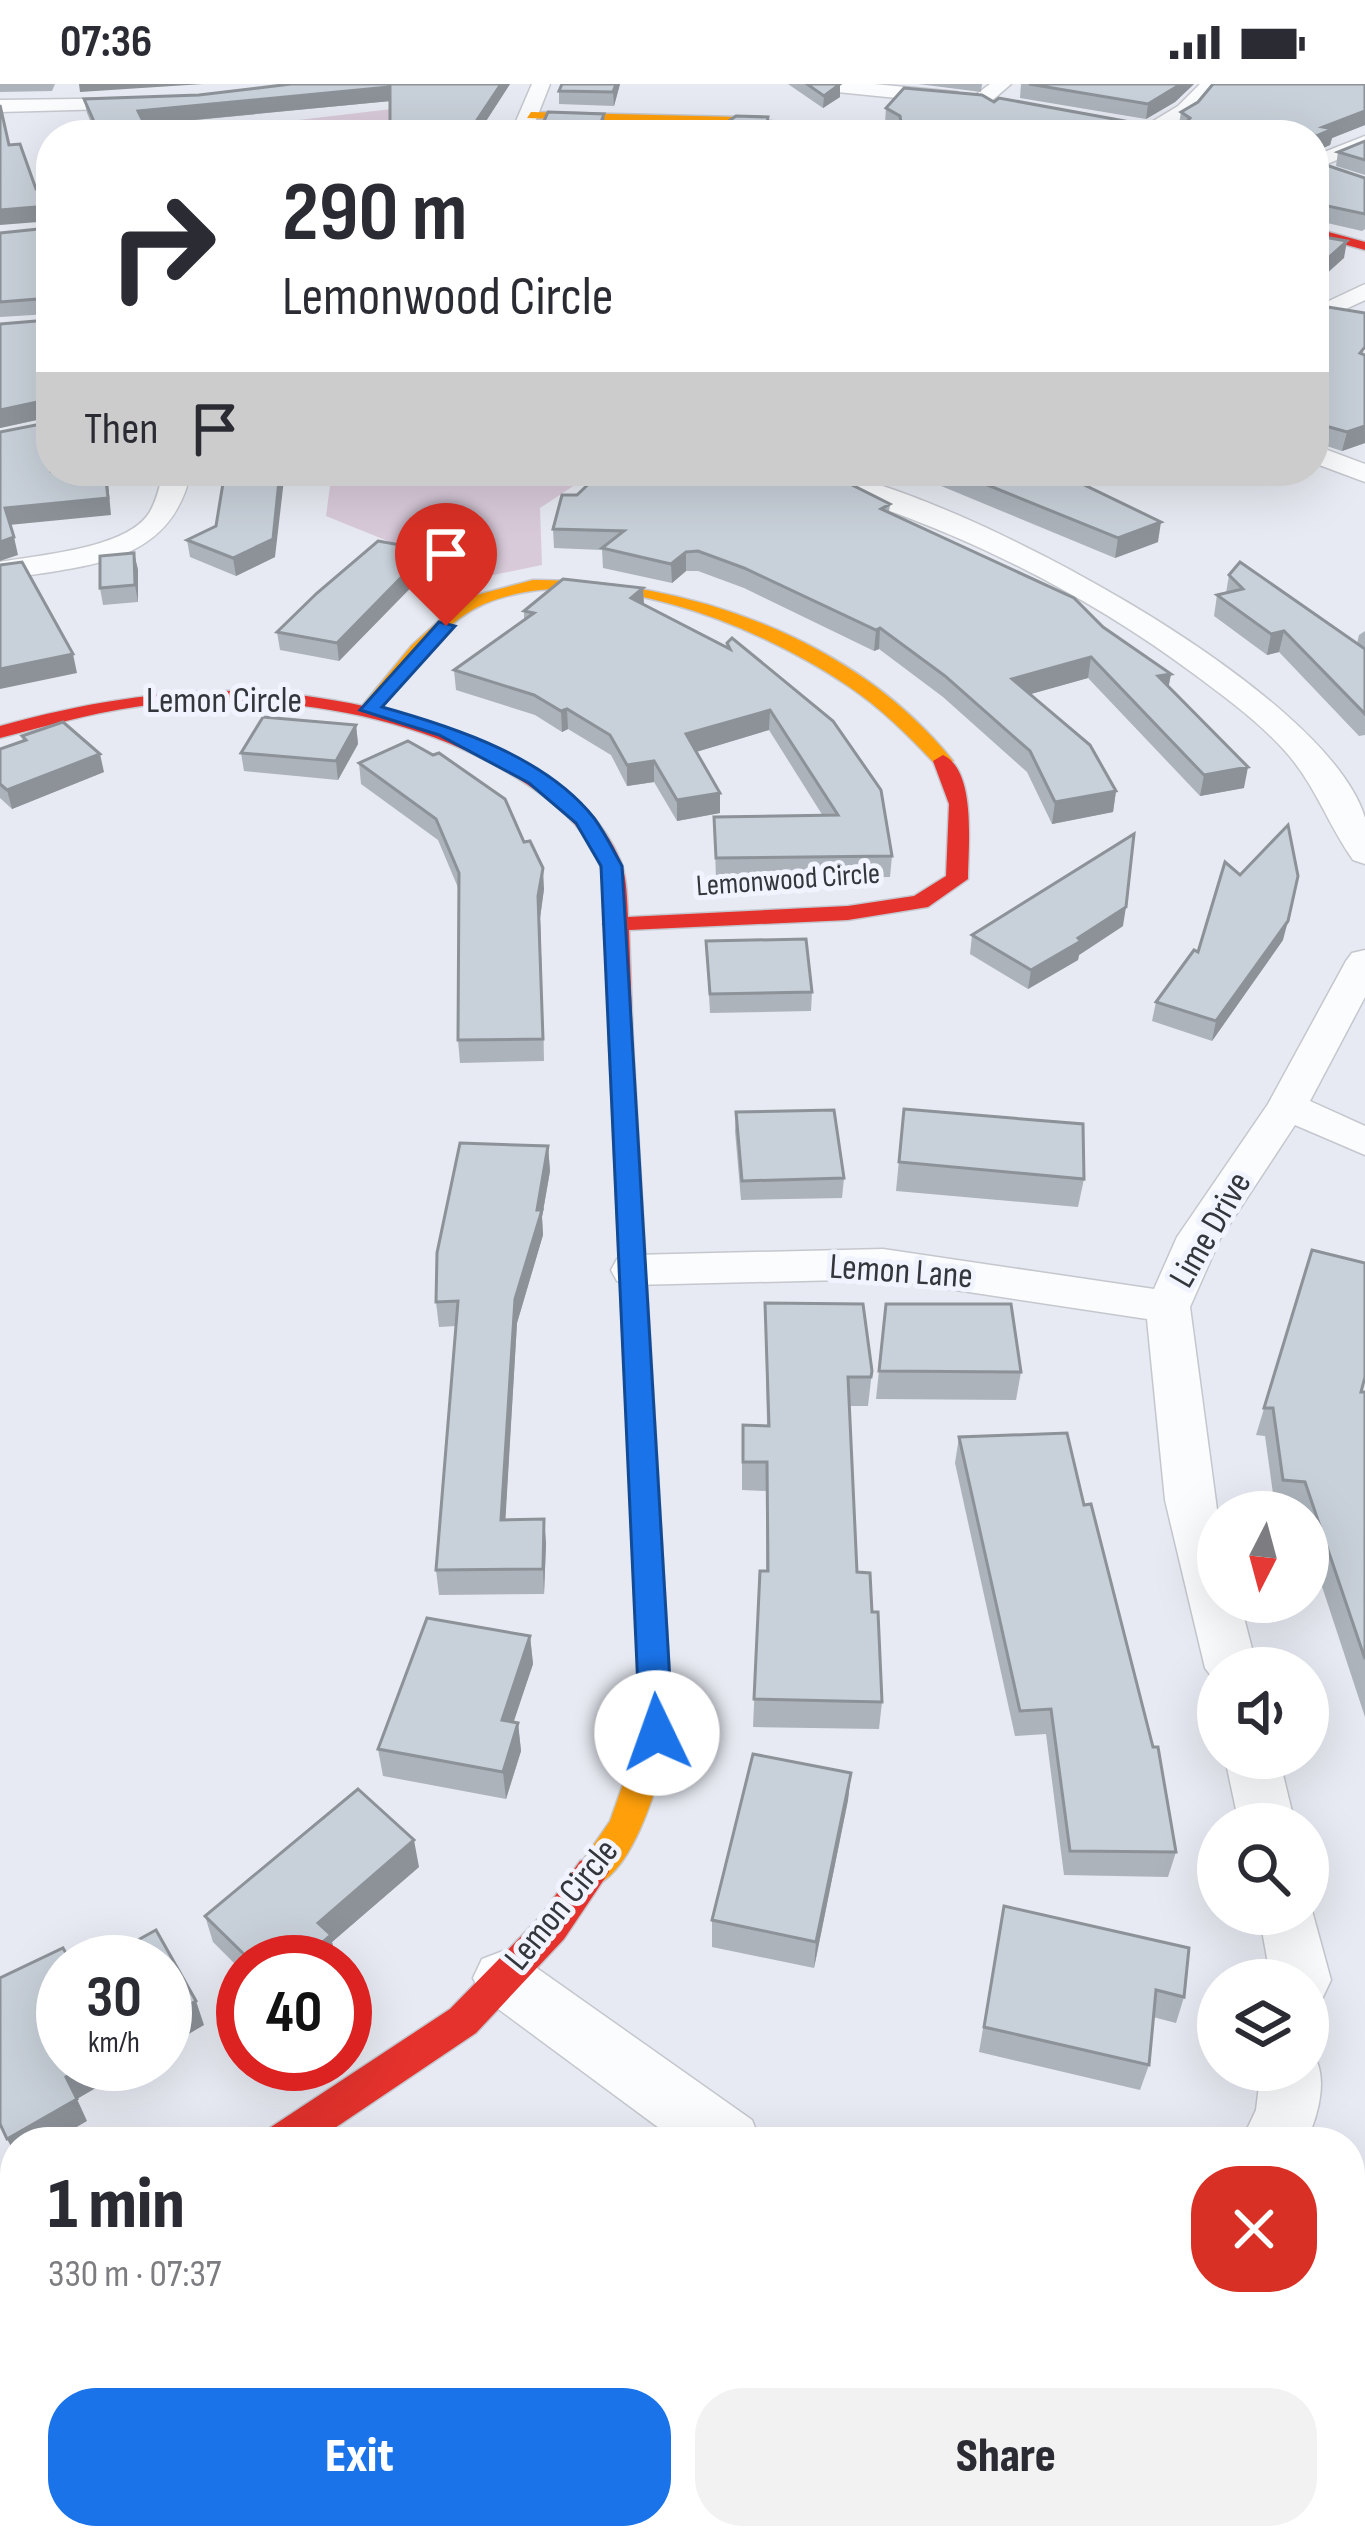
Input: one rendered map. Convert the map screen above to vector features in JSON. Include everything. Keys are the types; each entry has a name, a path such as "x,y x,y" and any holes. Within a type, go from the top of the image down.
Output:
{"street":[{"path":"528,120 541,84"},
{"path":"817,84 995,96"},
{"path":"1168,120 1211,84"},
{"path":"674,120 683,88"},
{"path":"0,106 52,115 161,101"},
{"path":"1329,160 1365,142"},
{"path":"1329,173 1348,180"},
{"path":"1329,236 1365,246"},
{"path":"1329,312 1358,302"},
{"path":"1329,459 1365,474"},
{"path":"0,571 117,544 151,530 172,486"},
{"path":"852,486 1022,555 1147,625 1287,733 1343,808 1365,853"},
{"name":"Lemonwood Circle","path":"366,703 478,600 531,584 594,581 705,607 792,644 890,709 947,765 962,846 957,879 920,902 848,913 614,924"},
{"name":"Lemon Circle","path":"0,732 112,703 239,694 366,703 446,731 536,779 584,820 612,866 657,1733 624,1828 552,1928 463,2020 303,2127"},
{"name":"Lime Drive","path":"1226,1647 1189,1500 1168,1307 1199,1237 1287,1106 1365,961"},
{"path":"1287,1106 1365,1142"},
{"name":"Lemon Lane","path":"633,1270 883,1264 1168,1307"},
{"path":"503,1978 709,2127"},
{"path":"1280,2127 1289,2091"}],"shaded area":[{"path":"417,106 408,120 298,120"},
{"path":"330,486 573,486 540,508 542,565 479,578 326,516"}],"building":[{"path":"291,84 501,84 477,120 390,120 390,87 138,111 142,120 93,120 84,99 199,95"},
{"path":"562,84 616,84 613,92 559,91"},
{"path":"807,84 840,84 824,96"},
{"path":"1029,84 1181,84 1148,104"},
{"path":"1213,84 1365,84 1365,111 1329,125 1329,120 1188,120 1181,112 1198,102"},
{"path":"904,88 982,95 994,102 999,98 1119,120 901,120 886,108"},
{"path":"0,105 9,145 20,144 36,189 36,207 0,210"},
{"path":"548,112 604,114 602,120 545,120"},
{"path":"736,116 768,117 768,120 730,120"},
{"path":"1365,141 1365,160 1338,152"},
{"path":"1329,166 1365,178 1365,214 1329,206"},
{"path":"36,229 36,299 0,302 0,233"},
{"path":"1329,238 1347,241 1329,257"},
{"path":"1329,307 1365,313 1365,347 1360,353 1365,355 1365,426 1347,432 1329,427"},
{"path":"36,321 36,402 0,410 0,324"},
{"path":"36,425 36,486 107,486 108,498 5,508 14,537 0,542 0,432"},
{"path":"223,486 278,486 273,539 233,558 187,540 216,526"},
{"path":"586,486 854,486 890,504 881,509 1074,598 1103,627 1171,674 1158,676 1248,767 1204,775 1091,657 1012,679 1090,745 1116,791 1055,802 1030,751 945,676 880,628 698,551 686,552 671,564 602,548 624,531 553,529 562,495 577,495"},
{"path":"990,486 1087,486 1161,522 1118,538"},
{"path":"378,541 428,550 337,643 277,632 317,593"},
{"path":"134,553 135,585 100,588 100,556"},
{"path":"22,562 73,654 0,669 0,565"},
{"path":"1240,562 1365,649 1365,714 1284,631 1271,634 1217,595 1243,589 1229,575"},
{"path":"563,579 643,588 631,598 730,649 727,643 732,638 833,721 881,790 892,856 716,858 714,817 838,815 770,710 686,734 720,793 677,800 654,761 627,765 610,735 567,709 561,711 534,695 454,670 534,613 524,611"},
{"path":"263,717 356,725 336,761 241,753"},
{"path":"63,722 100,754 7,790 0,784 0,749"},
{"path":"408,741 433,755 439,753 505,799 524,842 530,841 543,868 538,896 543,1039 458,1040 459,873 436,819 359,763"},
{"path":"1288,825 1298,876 1288,921 1216,1021 1156,1002 1194,950 1198,952 1225,862 1240,875"},
{"path":"1134,834 1126,907 1078,938 1081,941 1031,970 972,935"},
{"path":"806,939 812,992 710,994 706,941"},
{"path":"904,1109 1083,1124 1084,1179 899,1162"},
{"path":"834,1110 844,1178 742,1181 736,1112"},
{"path":"460,1143 548,1146 537,1210 542,1210 515,1299 501,1520 544,1519 543,1569 436,1570 458,1301 436,1302 437,1253"},
{"path":"1312,1250 1365,1263 1361,1392 1365,1392 1365,1659 1329,1553 1329,1491 1308,1491 1305,1482 1283,1480 1273,1408 1264,1408"},
{"path":"765,1303 863,1304 871,1377 848,1377 857,1572 870,1573 872,1612 878,1612 882,1702 754,1699 760,1571 768,1571 767,1462 743,1462 743,1425 769,1426"},
{"path":"886,1304 1011,1304 1021,1372 879,1371"},
{"path":"1067,1433 1084,1505 1091,1504 1153,1747 1158,1747 1176,1852 1070,1851 1051,1709 1020,1711 959,1437"},
{"path":"427,1618 530,1636 502,1720 518,1723 503,1772 378,1749"},
{"path":"753,1754 851,1773 816,1942 712,1920"},
{"path":"358,1789 414,1840 318,1923 331,1935 224,1935 205,1916"},
{"path":"1004,1906 1189,1948 1184,1997 1156,1990 1149,2065 984,2027"},
{"path":"36,1961 36,2091 73,2091 77,2099 28,2127 0,2124 0,1978"}],"traffic: slow":[{"path":"531,116 696,120"},
{"path":"369,710 432,634 462,609 533,586 595,585 662,597 730,618 795,647 855,682 905,721 943,761"},
{"path":"592,1872 624,1828 657,1733 621,1044"}],"traffic: jam":[{"path":"1329,236 1365,246"},
{"path":"0,732 115,703 263,697 311,701 407,721 498,759 563,801 610,862 618,921 621,1044"},
{"path":"614,924 848,913 920,902 957,879 959,804 943,761"},
{"path":"304,2127 463,2021 552,1928 592,1872"}],"route":[{"path":"446,626 370,710 446,731 536,779 584,820 612,866 657,1733"}]}
